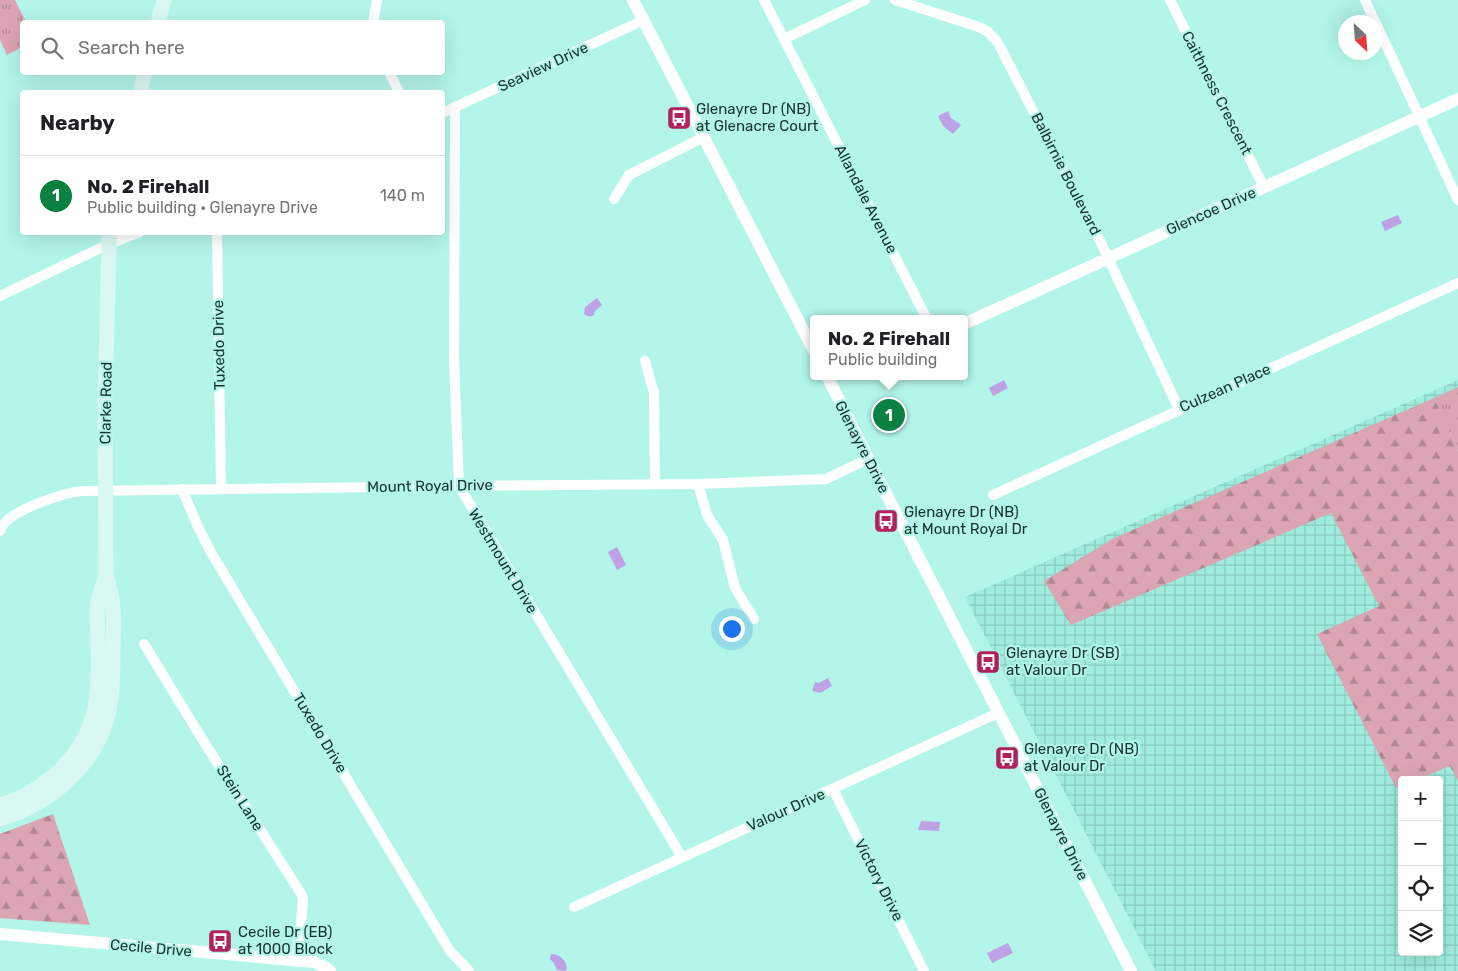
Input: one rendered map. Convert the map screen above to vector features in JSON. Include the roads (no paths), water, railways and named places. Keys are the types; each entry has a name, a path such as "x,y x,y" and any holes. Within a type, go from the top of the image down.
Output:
{"main road":[{"path":"159,20 164,0"},
{"path":"140,90 144,75"},
{"name":"Clarke Road","path":"0,818 38,803 64,784 87,760 103,731 111,700 113,602 106,574 105,490 105,390 110,238"},
{"name":"Clarke Road","path":"0,805 26,795 55,775 72,756 86,734 97,698 99,667 98,603 106,574"}],"street":[{"path":"373,20 377,0"},
{"path":"633,0 810,343"},
{"name":"Allandale Avenue","path":"764,0 925,315"},
{"path":"784,39 865,0"},
{"name":"Balbirnie Boulevard","path":"895,0 979,27 993,35 1101,243 1179,409"},
{"name":"Caithness Crescent","path":"1170,0 1264,187"},
{"path":"1364,0 1371,15"},
{"name":"Seaview Drive","path":"445,112 644,20"},
{"path":"1383,40 1458,200"},
{"path":"390,75 398,90"},
{"name":"Glencoe Drive","path":"968,322 1458,100"},
{"name":"Westmount Drive","path":"455,108 454,359 459,486 682,856"},
{"path":"614,199 629,174 704,137"},
{"path":"0,296 110,238 125,235"},
{"name":"Tuxedo Drive","path":"217,235 221,488"},
{"name":"Culzean Place","path":"993,495 1458,283"},
{"path":"645,361 654,393 655,484"},
{"name":"Glenayre Drive","path":"833,380 868,459 1131,971"},
{"name":"Mount Royal Drive","path":"0,531 3,524 24,509 77,491 698,484 826,479 868,459"},
{"path":"698,484 707,515 723,540 735,588 754,619"},
{"name":"Tuxedo Drive","path":"182,489 198,527 216,562 450,951 469,971"},
{"name":"Stein Lane","path":"144,644 302,895 300,935 295,960"},
{"name":"Valour Drive","path":"574,907 998,713"},
{"name":"Victory Drive","path":"833,789 924,971"},
{"name":"Cecile Drive","path":"0,934 314,962 330,971"}],"place":[{"name":"Glenayre Dr (NB) at Glenacre Court","path":"679,118"},
{"name":"No. 2 Firehall","path":"889,415"},
{"name":"Glenayre Dr (NB) at Mount Royal Dr","path":"886,521"},
{"name":"Glenayre Dr (SB) at Valour Dr","path":"988,662"},
{"name":"Glenayre Dr (NB) at Valour Dr","path":"1007,758"},
{"name":"Cecile Dr (EB) at 1000 Block","path":"220,941"}]}
